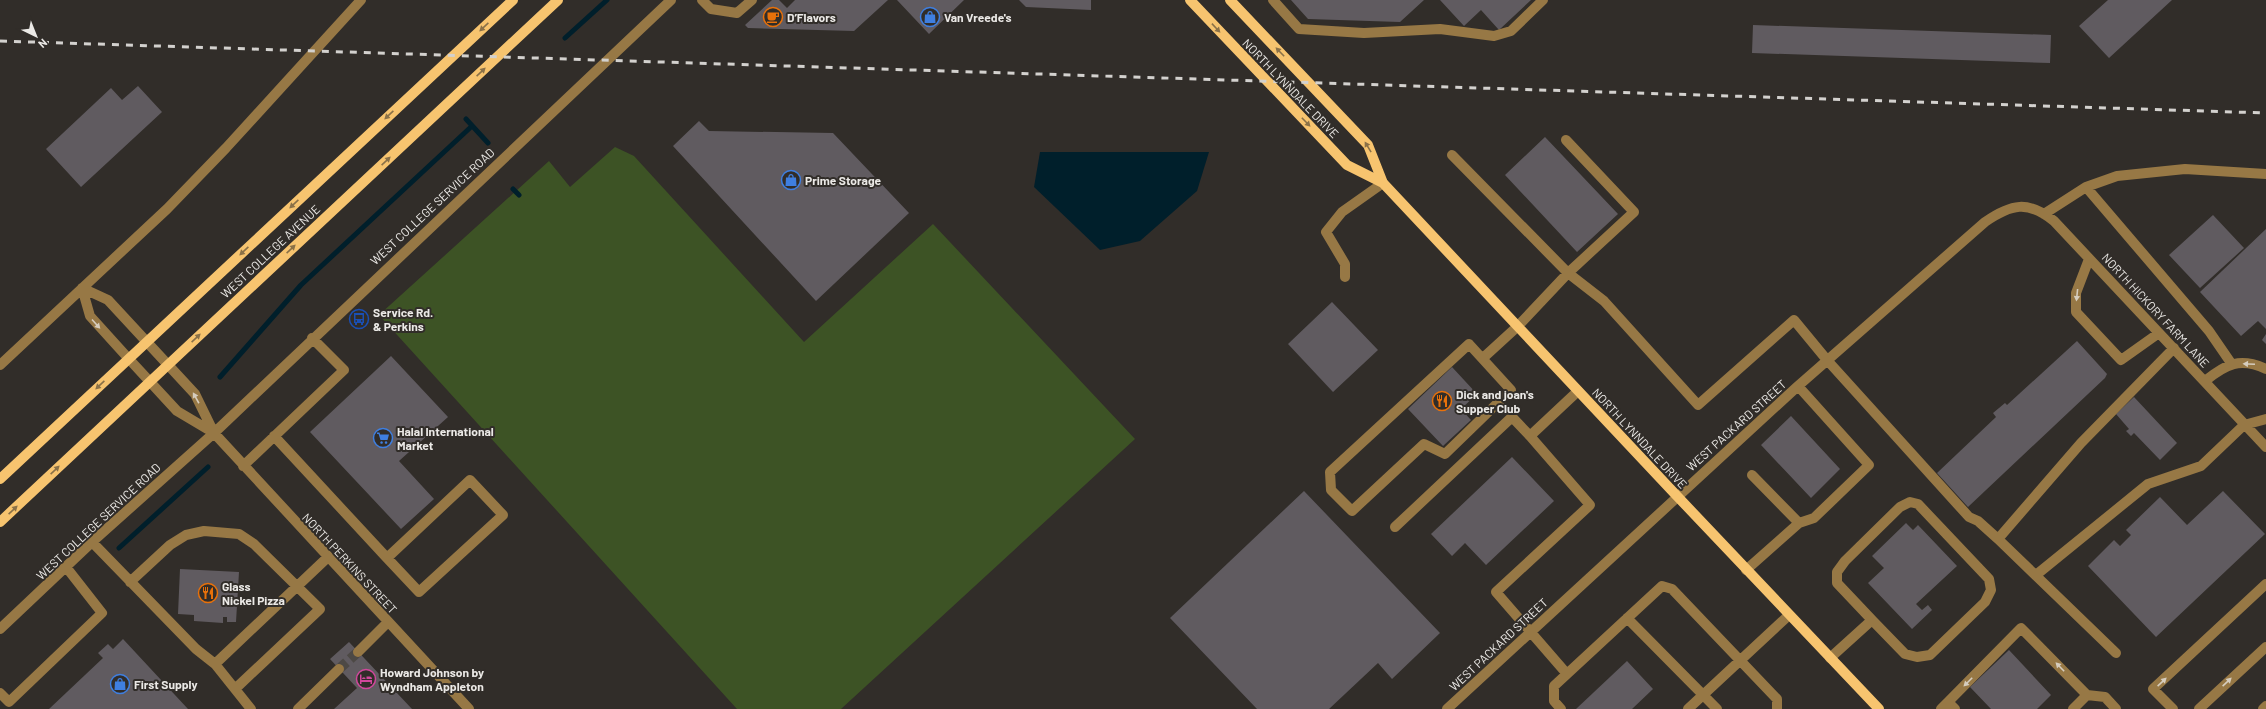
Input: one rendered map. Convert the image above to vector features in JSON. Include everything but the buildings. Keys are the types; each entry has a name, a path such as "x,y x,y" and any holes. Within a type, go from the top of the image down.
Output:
{"main road":[{"name":"WEST COLLEGE AVENUE","path":"0,479 146,341 513,0"},
{"name":"WEST COLLEGE AVENUE","path":"0,522 558,0"},
{"name":"NORTH LYNNDALE DRIVE","path":"1190,0 1347,165 1383,183 1830,658 1875,708"},
{"name":"NORTH LYNNDALE DRIVE","path":"1230,0 1368,145 1383,183"}],"street":[{"path":"0,365 167,209 361,0"},
{"name":"WEST COLLEGE SERVICE ROAD","path":"0,629 92,542 214,433 312,338 671,0"},
{"path":"702,0 711,9 737,13 752,0"},
{"path":"1273,0 1299,29 1364,33 1440,29 1494,36 1511,31 1543,0"},
{"path":"1483,358 1518,326 1568,273 1634,212 1566,140"},
{"path":"1452,155 1568,273 1604,301 1698,405 1794,320 1827,360 1964,512 1969,517 1978,521 1998,538 2116,653"},
{"path":"2044,214 2086,187 2117,176 2185,169 2266,174"},
{"path":"1345,277 1345,264 1326,232 1342,212 1383,183"},
{"path":"2086,187 2209,331 2231,363"},
{"name":"NORTH HICKORY FARM LANE","path":"2018,206 2033,208 2044,214 2160,333 2266,447"},
{"name":"WEST PACKARD STREET","path":"1446,709 1827,360 1985,222 2007,208 2018,206"},
{"path":"2089,259 2076,293 2076,312 2120,360 2160,333"},
{"path":"82,288 108,300 195,394 214,433"},
{"path":"82,288 90,316 128,358 177,411 214,433"},
{"path":"243,466 344,370 312,338"},
{"path":"1469,344 1483,358 1511,390 1445,454 1424,444 1352,511 1332,490 1330,472 1469,344"},
{"path":"1998,538 2081,443 2174,348"},
{"path":"2205,381 2221,368 2231,363 2255,364 2266,369"},
{"path":"1746,570 1799,523 1814,518 1869,465 1798,386"},
{"path":"1530,436 1578,391"},
{"path":"1395,527 1512,417 1590,505 1496,592 1567,674"},
{"path":"2036,575 2148,484 2201,466 2244,425 2266,419"},
{"name":"NORTH PERKINS STREET","path":"214,433 469,709"},
{"path":"274,436 387,558 419,592 503,515 470,480 387,558"},
{"path":"1752,474 1799,523"},
{"path":"1910,502 1918,504 1989,580 1991,590 1985,602 1930,655 1917,657 1905,654 1872,620 1837,583 1837,572 1845,561 1900,507 1910,502"},
{"path":"130,582 170,545 186,535 204,531 239,534 254,544 320,609 235,690"},
{"path":"92,542 196,649 215,664 251,709"},
{"path":"215,664 328,558"},
{"path":"0,693 11,706 102,613 66,567"},
{"path":"2173,709 2153,689 2266,584"},
{"path":"1561,709 1554,701 1554,686 1662,586 1672,589 1741,660 1777,699 1777,709"},
{"path":"1688,709 1789,615"},
{"path":"1627,618 1716,709"},
{"path":"1830,658 1872,620"},
{"path":"358,652 388,622"},
{"path":"1948,707 2021,628 2087,695 2105,697 2116,709"},
{"path":"2199,709 2266,647"},
{"path":"298,709 340,669"},
{"path":"2073,709 2087,695"},
{"path":"2263,709 2266,706"}],"green space":[{"path":"615,147 634,156 804,342 933,224 1135,439 841,709 737,709 379,315 549,161 570,187"}],"water":[{"path":"1040,152 1209,152 1197,191 1140,241 1100,250 1034,187"}],"waterway":[{"path":"565,38 607,0"},
{"path":"466,119 488,143"},
{"path":"220,377 301,285 472,126"},
{"path":"513,189 519,195"},
{"path":"119,548 208,467"}],"tunnel":[{"path":"339,669 358,652"}],"railway":[{"path":"0,41 2266,113"}],"place":[{"name":"D’Flavors","path":"773,17"},
{"name":"Van Vreede's","path":"930,17"},
{"name":"Prime Storage","path":"791,180"},
{"name":"Service Rd. & Perkins","path":"359,319"},
{"name":"Dick and joan's Supper Club","path":"1442,401"},
{"name":"Halal International Market","path":"383,438"},
{"name":"Glass Nickel Pizza","path":"208,593"},
{"name":"Howard Johnson by Wyndham Appleton","path":"366,679"},
{"name":"First Supply","path":"120,684"}]}
